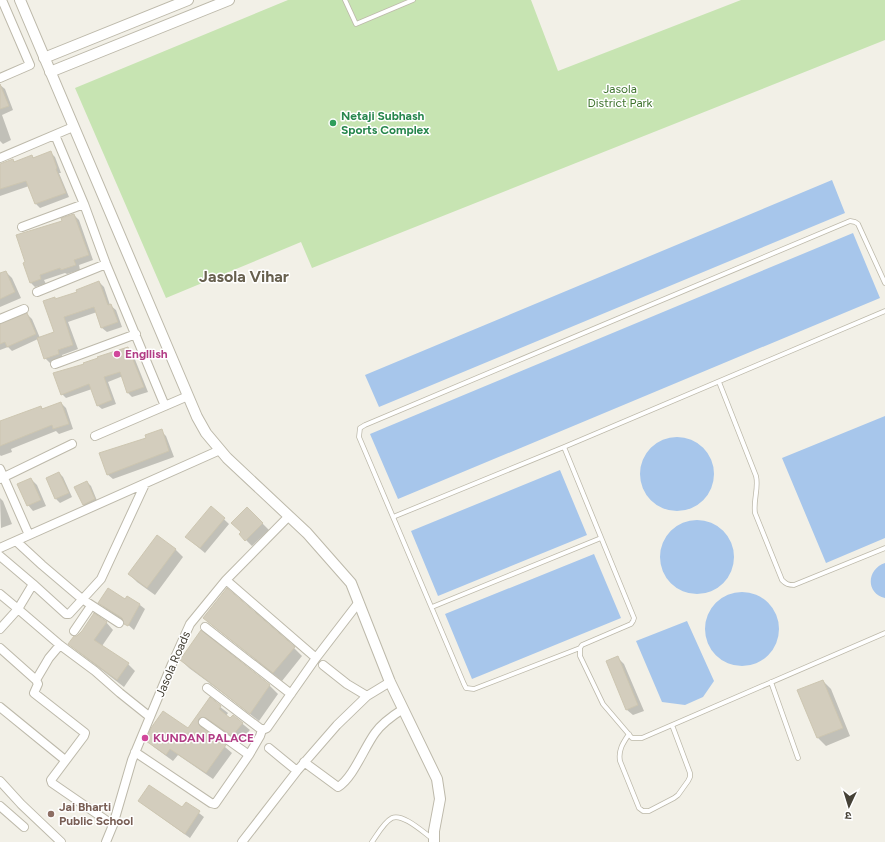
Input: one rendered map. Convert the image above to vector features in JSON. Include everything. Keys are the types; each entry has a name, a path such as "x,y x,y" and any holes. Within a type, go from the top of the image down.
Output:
{"street":[{"path":"20,0 197,417 206,432 227,458 307,533 351,583 390,682 437,779 440,799 434,841"},
{"path":"44,58 188,0"},
{"path":"50,72 229,0"},
{"path":"0,78 30,65 2,3"},
{"path":"0,158 73,127"},
{"path":"55,135 84,204 106,264 166,406"},
{"path":"22,227 84,204"},
{"path":"37,292 106,264"},
{"path":"0,319 24,309"},
{"path":"55,364 136,334"},
{"path":"95,436 188,396"},
{"path":"2,478 72,444"},
{"path":"0,548 220,450"},
{"path":"0,469 2,478 28,535"},
{"path":"0,556 68,614 101,579 145,484"},
{"name":"Jasola Roads","path":"106,842 113,825 135,752 190,624 226,580 289,516"},
{"path":"16,540 42,565 82,599 119,623"},
{"path":"226,580 316,658"},
{"path":"0,629 18,609 33,584"},
{"path":"0,594 60,645 95,671 150,717"},
{"path":"135,752 213,804 217,802 260,736 262,730 267,728 316,658 359,602"},
{"path":"74,631 91,606"},
{"path":"205,627 291,694"},
{"path":"36,680 49,658 60,645"},
{"path":"0,648 36,680 38,684 34,693 85,733 51,780 52,782 113,825"},
{"path":"323,665 346,684 367,696"},
{"path":"242,842 304,762 337,725 367,696 390,682"},
{"path":"207,688 262,730"},
{"path":"0,707 65,760"},
{"path":"304,762 338,787 349,777 375,733 386,721 403,709"},
{"path":"203,722 248,755"},
{"path":"269,748 297,771"},
{"path":"0,781 21,804 61,842"},
{"path":"0,806 24,827"}],"lane":[{"path":"345,0 356,24 413,0"},
{"path":"564,448 633,615 633,622 582,645 580,648 471,690 466,688 464,684 359,437 360,428 850,221 858,224 885,283"},
{"path":"394,517 564,448 885,311"},
{"path":"720,382 756,476 757,486 754,502 756,513 782,580 785,584 794,585 885,548"},
{"path":"432,607 601,538"},
{"path":"580,648 580,656 603,704 632,738 642,738 885,632"},
{"path":"771,682 798,758"},
{"path":"629,734 620,748 620,761 638,808 643,811 649,811 678,795 690,777 690,772 672,725"},
{"path":"372,842 388,821 398,817 407,820 434,841"}],"green space":[{"name":"Netaji Subhash Sports Complex","path":"288,0 531,0 558,71 741,0 885,0 885,40 312,268 301,242 166,298 75,88"}],"water":[{"path":"832,180 845,213 379,407 365,375"},
{"path":"853,233 880,298 398,499 370,434"},
{"path":"885,416 885,538 826,563 782,458"},
{"path":"677,437 691,440 703,448 711,460 714,474 711,488 703,500 691,508 677,511 663,508 651,500 643,488 640,474 643,460 651,448 663,440"},
{"path":"560,470 587,535 438,596 411,531"},
{"path":"697,520 711,523 723,531 731,543 734,557 731,571 723,583 711,591 697,594 683,591 671,583 663,571 660,557 663,543 671,531 683,523"},
{"path":"594,554 621,618 472,679 445,614"},
{"path":"885,563 885,598 874,591 871,586 871,581 875,570"},
{"path":"742,592 756,595 768,603 776,615 779,629 776,643 768,655 756,663 742,666 728,663 716,655 708,643 705,629 708,615 716,603 728,595"},
{"path":"687,621 714,681 703,697 685,705 662,702 636,641"}],"building":[{"path":"0,84 9,106 0,109"},
{"path":"51,151 57,168 56,169 66,193 35,204 26,181 0,189 0,164 13,159 14,162 32,155 33,158"},
{"path":"74,214 89,255 74,260 76,265 61,270 60,268 40,275 41,279 30,283 16,235 62,221 61,218"},
{"path":"6,271 15,292 0,299 0,273"},
{"path":"99,281 108,305 111,304 118,322 101,328 94,307 64,317 73,345 58,350 59,354 44,359 37,338 54,332 43,301 77,292 76,290"},
{"path":"27,313 36,334 7,347 5,342 0,344 0,324"},
{"path":"128,347 144,387 127,393 120,372 104,377 112,400 97,406 89,384 61,395 53,373 84,364 83,363 98,358 97,357"},
{"path":"61,402 69,424 53,429 52,425 0,446 0,421 41,406 42,409"},
{"path":"162,429 169,451 107,475 99,453 146,438 145,435"},
{"path":"59,472 69,493 55,499 46,478"},
{"path":"31,478 41,500 27,506 17,484"},
{"path":"87,481 95,499 83,505 74,487"},
{"path":"211,506 225,518 200,548 185,537"},
{"path":"247,507 263,523 245,541 239,534 241,532 231,523"},
{"path":"157,535 176,549 147,588 128,574"},
{"path":"108,588 125,599 127,596 140,604 128,626 124,624 122,618 98,603"},
{"path":"227,588 295,647 273,673 203,618"},
{"path":"94,613 107,622 94,640 129,663 117,680 68,644 74,636 77,636 82,631"},
{"path":"201,630 270,685 250,714 180,660"},
{"path":"618,656 638,705 626,710 606,661"},
{"path":"823,680 843,728 817,738 797,690"},
{"path":"210,697 221,706 219,709 230,718 233,715 243,723 232,736 206,718 203,717 199,719 198,722 200,726 226,745 206,773 170,749 166,755 146,741 151,728 163,711 188,728"},
{"path":"149,785 182,807 186,802 200,811 185,834 138,801"}],"place":[{"name":"Netaji Subhash Sports Complex","path":"333,123"},
{"name":"Engllish","path":"117,354"},
{"name":"KUNDAN PALACE","path":"145,738"},
{"name":"Jai Bharti Public School","path":"51,814"}],"district":[{"name":"Jasola Vihar","path":"244,276"}],"park label":[{"name":"Jasola District Park","path":"620,96"}]}
